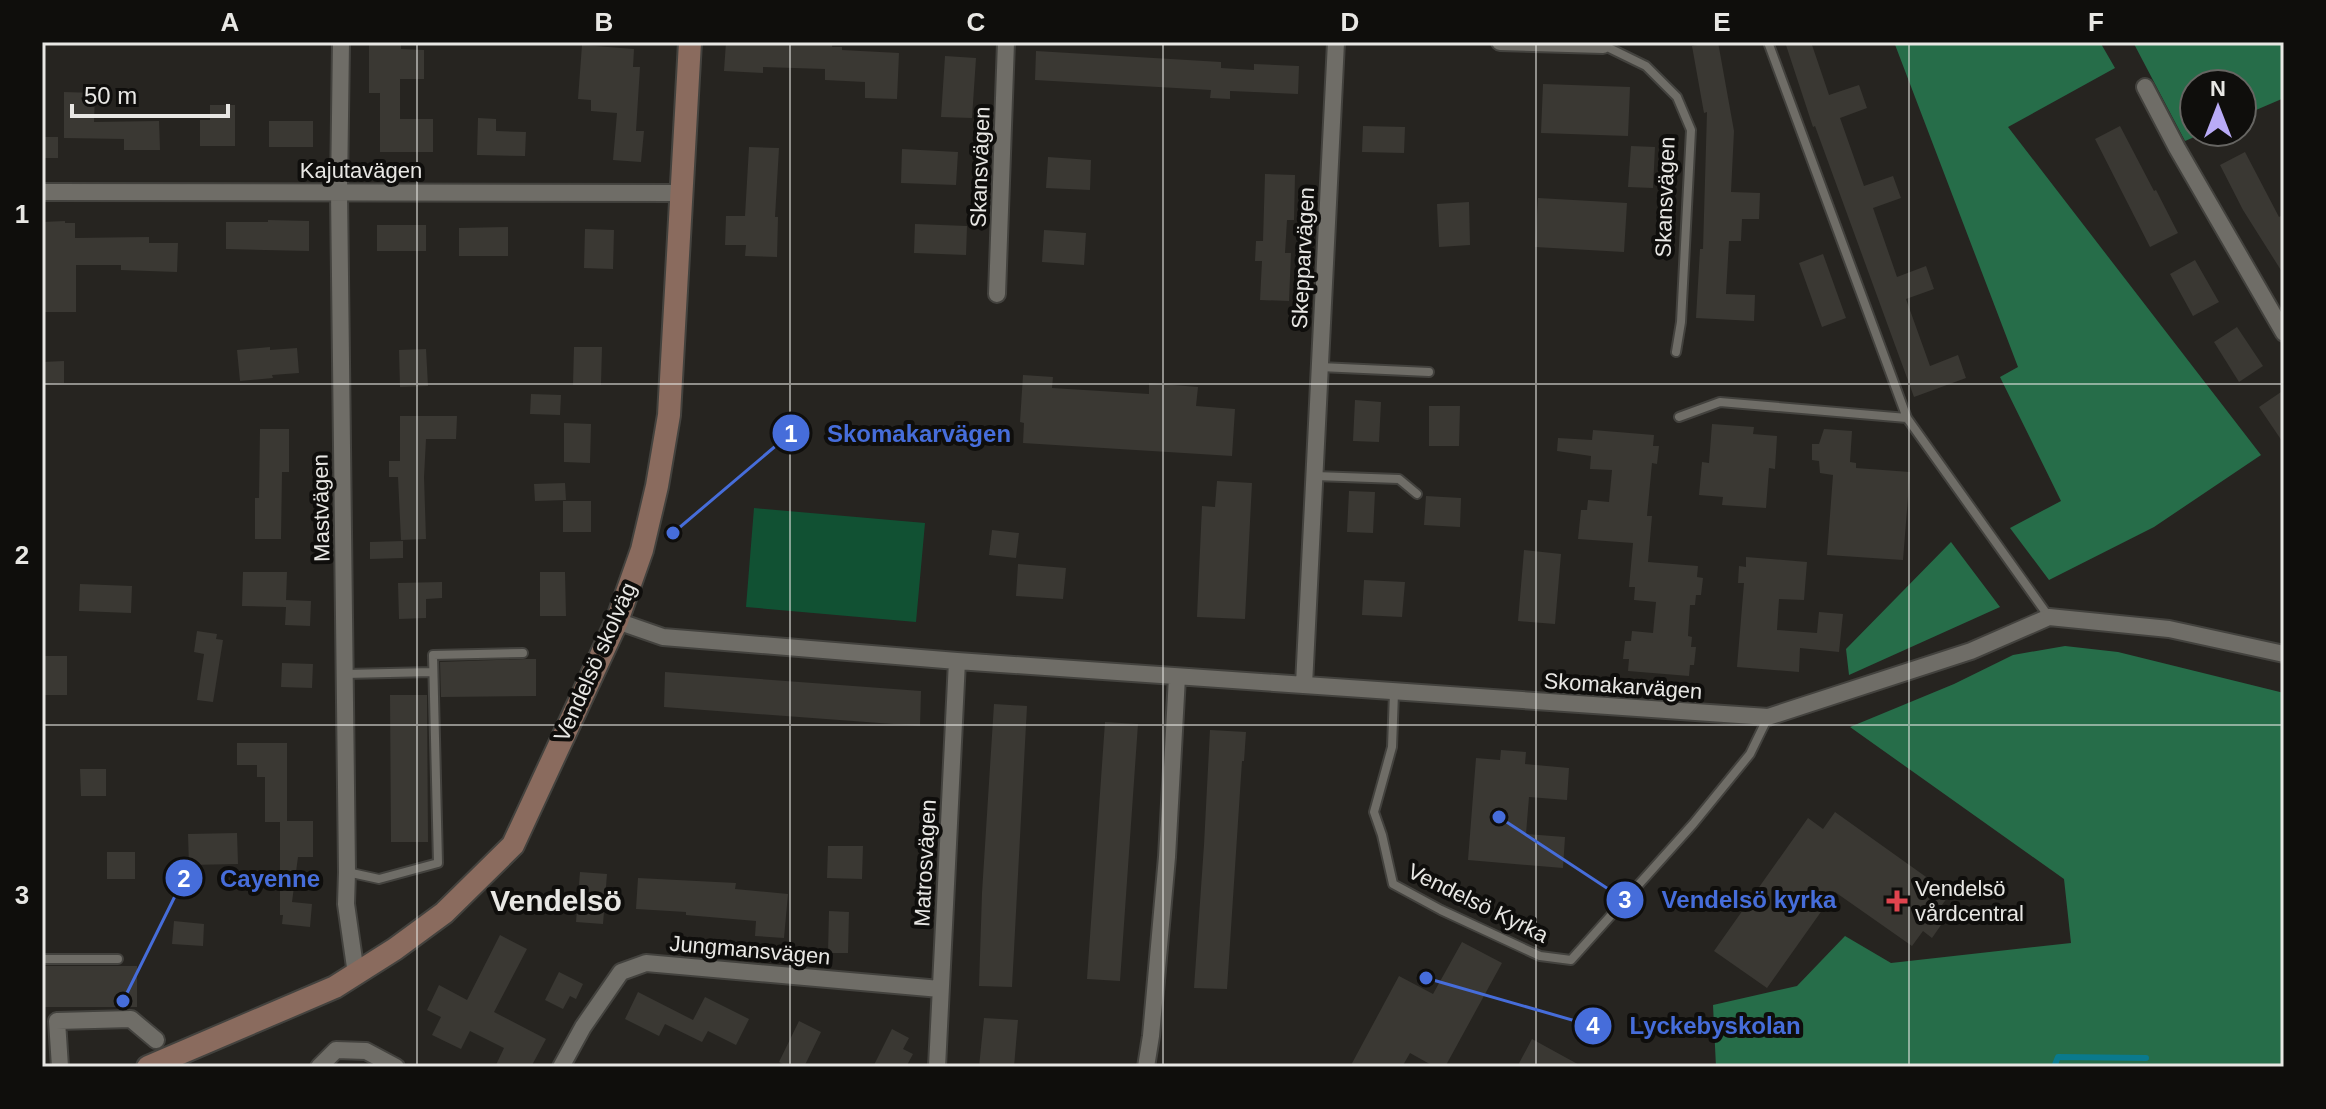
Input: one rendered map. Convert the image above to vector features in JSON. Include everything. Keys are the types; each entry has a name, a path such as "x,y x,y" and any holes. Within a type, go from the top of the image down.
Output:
{"street":[{"name":"Mastvägen","path":"341,42 339,191 346,904 356,974"},
{"name":"Vendelsö skolväg","path":"148,1067 335,987 444,913 513,845 617,621 642,550 657,486 669,415 671,192 690,42"},
{"name":"Skansvägen","path":"997,294 1006,42"},
{"name":"Skepparvägen","path":"1304,685 1336,42"},
{"name":"Skansvägen","path":"1500,42 1603,45"},
{"path":"2145,87 2284,333"},
{"name":"Kajutavägen","path":"42,192 671,192"},
{"name":"Skomakarvägen","path":"617,621 663,637 1394,693 1768,717 1971,651 2049,617 2169,629 2284,654"},
{"name":"Matrosvägen","path":"937,1067 957,661"},
{"path":"1146,1067 1165,872 1177,677"},
{"name":"Jungmansvägen","path":"561,1067 583,1027 621,972 646,963 940,989"},
{"path":"60,1067 57,1021 131,1019 156,1040"},
{"path":"319,1067 336,1050 366,1051 396,1067"}],"lane":[{"path":"1768,42 1907,418 2049,617"},
{"name":"Skansvägen","path":"1603,45 1646,66 1677,97 1691,130 1681,322 1676,352"},
{"path":"1320,367 1429,372"},
{"path":"1679,417 1720,402 1907,418"},
{"path":"1315,476 1399,479 1417,494"},
{"path":"347,872 379,879 438,863 433,655 523,653"},
{"path":"344,674 433,672"},
{"name":"Vendelsö Kyrka","path":"1394,693 1392,747 1374,812 1393,884 1540,956 1571,960 1693,824 1750,754 1768,717"},
{"path":"42,959 118,959"}],"green space":[{"path":"1894,42 2100,42 2115,68 2008,127 2261,455 2154,527 2049,580 2010,528 2061,501 2000,377 2018,367"},
{"path":"2133,42 2284,42 2284,98 2258,109 2258,68 2178,68 2178,128"},
{"path":"754,508 925,523 916,622 746,607"},
{"path":"1951,542 2000,607 1849,675 1846,649"},
{"path":"2065,646 2118,652 2284,693 2284,1067 1716,1067 1713,1005 1797,986 1845,936 1891,963 2071,943 2064,879 1850,727 1954,684 2013,655"}],"building":[{"path":"726,42 833,42 832,47 842,47 842,50 899,53 897,99 865,98 865,82 825,80 825,69 763,67 763,73 724,71"},
{"path":"1718,42 1734,131 1731,192 1760,193 1759,219 1742,219 1741,241 1729,241 1726,294 1755,295 1754,321 1696,318 1700,249 1703,249 1707,112 1704,113 1692,46"},
{"path":"1785,42 1811,42 1829,95 1859,85 1867,108 1840,118 1864,186 1893,176 1901,198 1873,208 1897,277 1926,266 1934,289 1906,299 1930,366 1958,355 1966,378 1914,397 1813,127"},
{"path":"369,44 401,44 401,49 424,50 424,79 400,79 400,119 433,119 433,152 380,152 380,93 369,93"},
{"path":"582,45 634,49 633,67 640,67 636,131 644,131 641,162 613,160 617,113 591,111 591,100 578,99"},
{"path":"1036,51 1221,62 1221,68 1254,70 1254,64 1299,66 1298,94 1230,91 1230,99 1210,98 1211,90 1035,80"},
{"path":"945,56 976,58 972,118 941,117"},
{"path":"1543,84 1630,87 1628,136 1541,133"},
{"path":"64,92 95,93 94,122 159,121 160,150 124,150 124,139 64,138"},
{"path":"210,105 235,105 235,146 200,146 200,120 210,120"},
{"path":"478,118 496,119 496,131 526,132 525,156 477,155"},
{"path":"269,121 313,121 313,147 269,147"},
{"path":"1363,126 1405,127 1404,153 1362,152"},
{"path":"2120,126 2178,233 2150,247 2095,139"},
{"path":"42,137 58,137 58,158 42,158"},
{"path":"1631,146 1655,147 1653,188 1628,187"},
{"path":"749,147 779,148 775,217 778,217 777,257 745,256 746,245 725,245 726,216 745,216"},
{"path":"902,149 958,152 956,185 901,183"},
{"path":"2245,152 2279,217 2284,214 2284,275 2243,210 2220,165"},
{"path":"1048,157 1091,160 1090,190 1046,188"},
{"path":"1265,174 1295,175 1294,220 1287,220 1285,253 1291,253 1289,301 1260,300 1262,261 1255,261 1256,241 1263,241"},
{"path":"1538,198 1627,203 1624,252 1535,247"},
{"path":"1469,202 1470,245 1439,247 1437,204"},
{"path":"309,221 309,251 226,249 226,222"},
{"path":"42,222 75,223 75,238 149,237 149,243 178,243 177,272 121,270 121,265 76,265 76,312 44,312"},
{"path":"915,224 967,226 966,255 914,253"},
{"path":"377,225 426,225 426,251 377,251"},
{"path":"508,227 508,256 459,256 459,228"},
{"path":"585,229 614,230 613,269 584,268"},
{"path":"1044,230 1086,233 1084,265 1042,262"},
{"path":"1823,254 1846,318 1822,327 1799,263"},
{"path":"2195,260 2219,302 2193,316 2170,274"},
{"path":"2237,327 2263,366 2239,382 2214,342"},
{"path":"270,347 270,350 297,348 299,373 240,381 237,350"},
{"path":"574,347 602,347 601,385 573,385"},
{"path":"426,349 428,386 400,387 399,350"},
{"path":"64,361 64,383 42,384 42,362"},
{"path":"1023,375 1053,377 1052,388 1149,394 1149,383 1198,387 1196,406 1235,409 1232,456 1023,443 1024,423 1020,422"},
{"path":"2284,390 2284,444 2259,407"},
{"path":"531,394 561,395 560,415 530,414"},
{"path":"1355,400 1381,402 1379,442 1353,441"},
{"path":"1429,406 1460,406 1459,446 1429,446"},
{"path":"400,416 457,416 456,439 426,439 426,539 401,540 398,477 389,477 389,461 400,461"},
{"path":"564,423 591,424 590,463 564,462"},
{"path":"1712,424 1754,427 1753,434 1777,436 1775,469 1769,468 1766,508 1722,505 1723,497 1699,495 1702,462 1709,463"},
{"path":"260,429 289,429 289,472 282,472 281,539 255,539"},
{"path":"1824,429 1852,431 1850,462 1856,463 1856,468 1910,472 1903,560 1827,555 1833,475 1820,473 1819,461 1812,460 1812,444 1819,444"},
{"path":"1593,430 1654,435 1653,446 1659,446 1657,464 1652,463 1647,516 1652,516 1648,562 1698,566 1697,577 1703,578 1701,595 1696,595 1695,605 1690,605 1688,636 1692,637 1691,647 1696,647 1689,676 1628,671 1629,659 1623,659 1625,641 1631,641 1632,631 1653,633 1656,602 1634,600 1635,587 1629,587 1633,543 1578,539 1581,510 1587,510 1588,500 1609,502 1612,470 1590,469 1591,456 1557,451 1558,438 1592,440"},
{"path":"1217,481 1252,483 1245,619 1197,617 1202,506 1215,507"},
{"path":"565,483 566,500 535,501 534,484"},
{"path":"1349,491 1375,492 1373,533 1347,532"},
{"path":"1426,496 1461,498 1460,527 1424,525"},
{"path":"563,501 591,501 591,532 563,532"},
{"path":"992,530 1019,533 1016,558 989,555"},
{"path":"403,541 403,558 370,559 370,542"},
{"path":"1524,550 1561,554 1555,624 1518,621"},
{"path":"1746,557 1807,562 1804,600 1779,599 1777,630 1817,633 1819,612 1843,614 1839,652 1800,648 1799,672 1737,667 1744,583 1738,583 1739,566 1746,567"},
{"path":"1018,564 1066,568 1063,599 1016,596"},
{"path":"243,572 287,572 286,600 311,601 310,626 285,625 286,607 242,606"},
{"path":"540,572 565,572 566,616 540,616"},
{"path":"1364,580 1405,582 1402,617 1362,615"},
{"path":"442,582 442,598 426,599 426,618 399,619 398,583"},
{"path":"80,584 132,586 131,613 79,611"},
{"path":"197,631 217,634 216,639 223,640 213,702 197,700 204,654 194,652"},
{"path":"42,656 67,656 67,695 42,695"},
{"path":"536,659 536,696 441,697 440,662"},
{"path":"282,663 313,664 312,688 281,687"},
{"path":"665,672 921,691 920,726 664,707"},
{"path":"390,695 427,695 428,842 391,842"},
{"path":"994,704 1027,706 1012,987 979,986"},
{"path":"1105,722 1138,724 1120,981 1087,979"},
{"path":"1210,730 1246,732 1227,989 1194,988"},
{"path":"237,743 287,743 287,821 313,821 313,857 298,857 292,902 312,904 310,927 282,924 280,822 265,822 265,777 257,777 257,765 237,765"},
{"path":"1501,750 1526,752 1525,764 1569,768 1567,800 1529,797 1526,834 1565,837 1563,868 1468,860 1476,758 1500,760"},
{"path":"80,769 106,769 106,796 81,796"},
{"name":"Vendelsö vårdcentral","path":"1835,812 1950,894 1939,909 1948,915 1932,938 1923,931 1912,946 1835,892 1767,988 1714,951 1808,818 1823,829"},
{"path":"237,833 238,864 189,865 188,834"},
{"path":"828,846 863,846 862,879 827,878"},
{"path":"107,852 135,852 135,879 107,879"},
{"path":"580,872 607,874 603,924 576,922"},
{"path":"638,878 736,883 735,889 788,894 784,938 755,936 756,921 636,909"},
{"path":"829,911 849,912 848,953 828,953"},
{"path":"174,921 204,924 203,946 172,944"},
{"path":"500,935 527,949 494,1012 546,1039 531,1067 495,1067 504,1048 470,1031 461,1049 432,1035 441,1017 427,1010 439,985 467,1000"},
{"path":"1462,942 1502,963 1445,1067 1435,1067 1410,1053 1402,1067 1350,1067 1399,976 1433,994"},
{"path":"42,966 137,966 137,1007 42,1007"},
{"path":"559,972 583,984 576,999 570,996 563,1009 545,1000"},
{"path":"638,992 693,1020 705,997 749,1019 736,1045 708,1031 702,1042 665,1024 659,1036 625,1019"},
{"path":"984,1018 1018,1020 1014,1067 979,1067"},
{"path":"799,1021 821,1032 804,1067 789,1067 779,1062"},
{"path":"892,1029 909,1038 903,1049 913,1054 906,1067 873,1067"},
{"path":"1532,1039 1583,1067 1517,1067"}],"waterway":[{"path":"2054,1067 2058,1057 2146,1058"}],"place":[{"name":"Skomakarvägen","path":"673,533"},
{"name":"Vendelsö kyrka","path":"1499,817"},
{"name":"Vendelsö vårdcentral","path":"1897,901"},
{"name":"Lyckebyskolan","path":"1426,978"},
{"name":"Cayenne","path":"123,1001"}],"district":[{"name":"Vendelsö","path":"556,900"}]}
